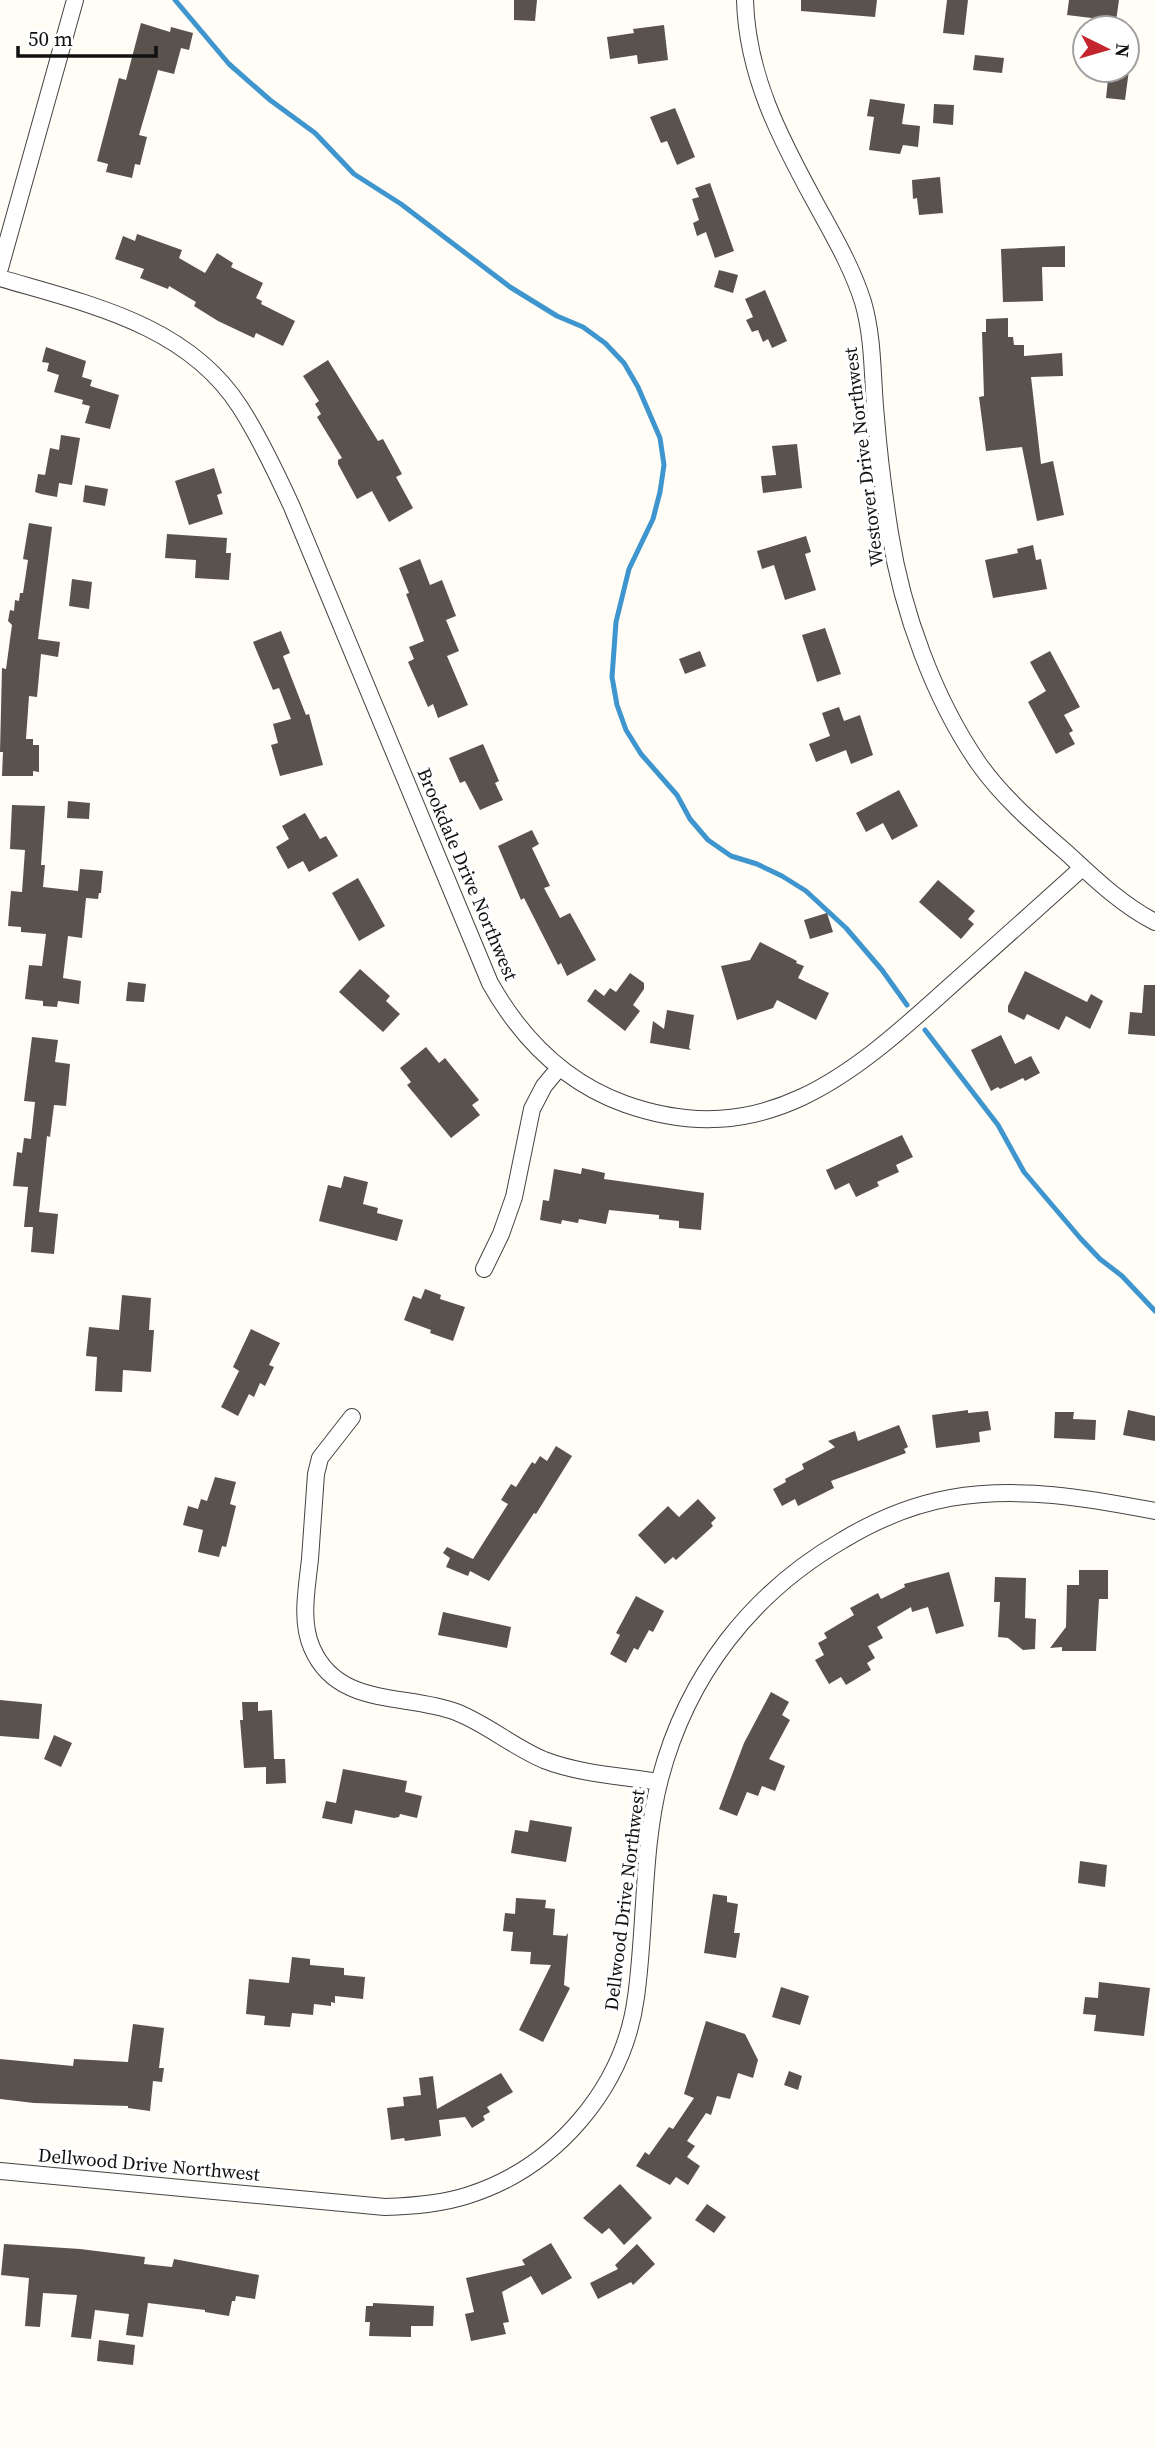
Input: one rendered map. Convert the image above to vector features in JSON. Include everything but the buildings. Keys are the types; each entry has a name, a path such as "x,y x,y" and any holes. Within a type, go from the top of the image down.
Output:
{"street":[{"path":"0,268 75,0"},
{"name":"Westover Drive Northwest","path":"745,0 750,51 766,105 792,162 846,258 863,303 872,349 876,418 890,535 912,625 938,689 980,765 1012,804 1115,897 1155,922"},
{"name":"Brookdale Drive Northwest","path":"0,278 111,310 155,330 200,362 239,405 258,436 292,506 490,983 520,1029 559,1068 583,1084 612,1099 667,1116 696,1119 729,1118 787,1105 840,1077 882,1048 1083,868"},
{"path":"484,1269 501,1234 514,1197 532,1109 544,1086 559,1068"},
{"path":"352,1417 320,1458 316,1474 305,1615 312,1647 328,1672 346,1686 363,1693 427,1703 456,1712 518,1748 547,1761 659,1782"},
{"name":"Dellwood Drive Northwest","path":"0,2171 385,2207 440,2203 496,2185 525,2168 571,2132 600,2095 621,2054 631,2026 636,1997 652,1826 659,1782 672,1739 693,1692 716,1653 748,1613 786,1578 822,1552 869,1525 917,1506 984,1494 1030,1493 1072,1496 1155,1511"}],"waterway":[{"path":"175,0 229,64 270,100 315,133 354,174 401,204 510,287 557,316 583,327 605,343 624,363 638,387 660,438 664,465 653,519 629,569 616,622 612,677 617,705 626,730 641,754 677,795 690,819 708,840 731,856 757,864 806,891 846,928 882,970 907,1005"},
{"path":"925,1030 998,1125 1024,1172 1081,1239 1155,1311"}]}
